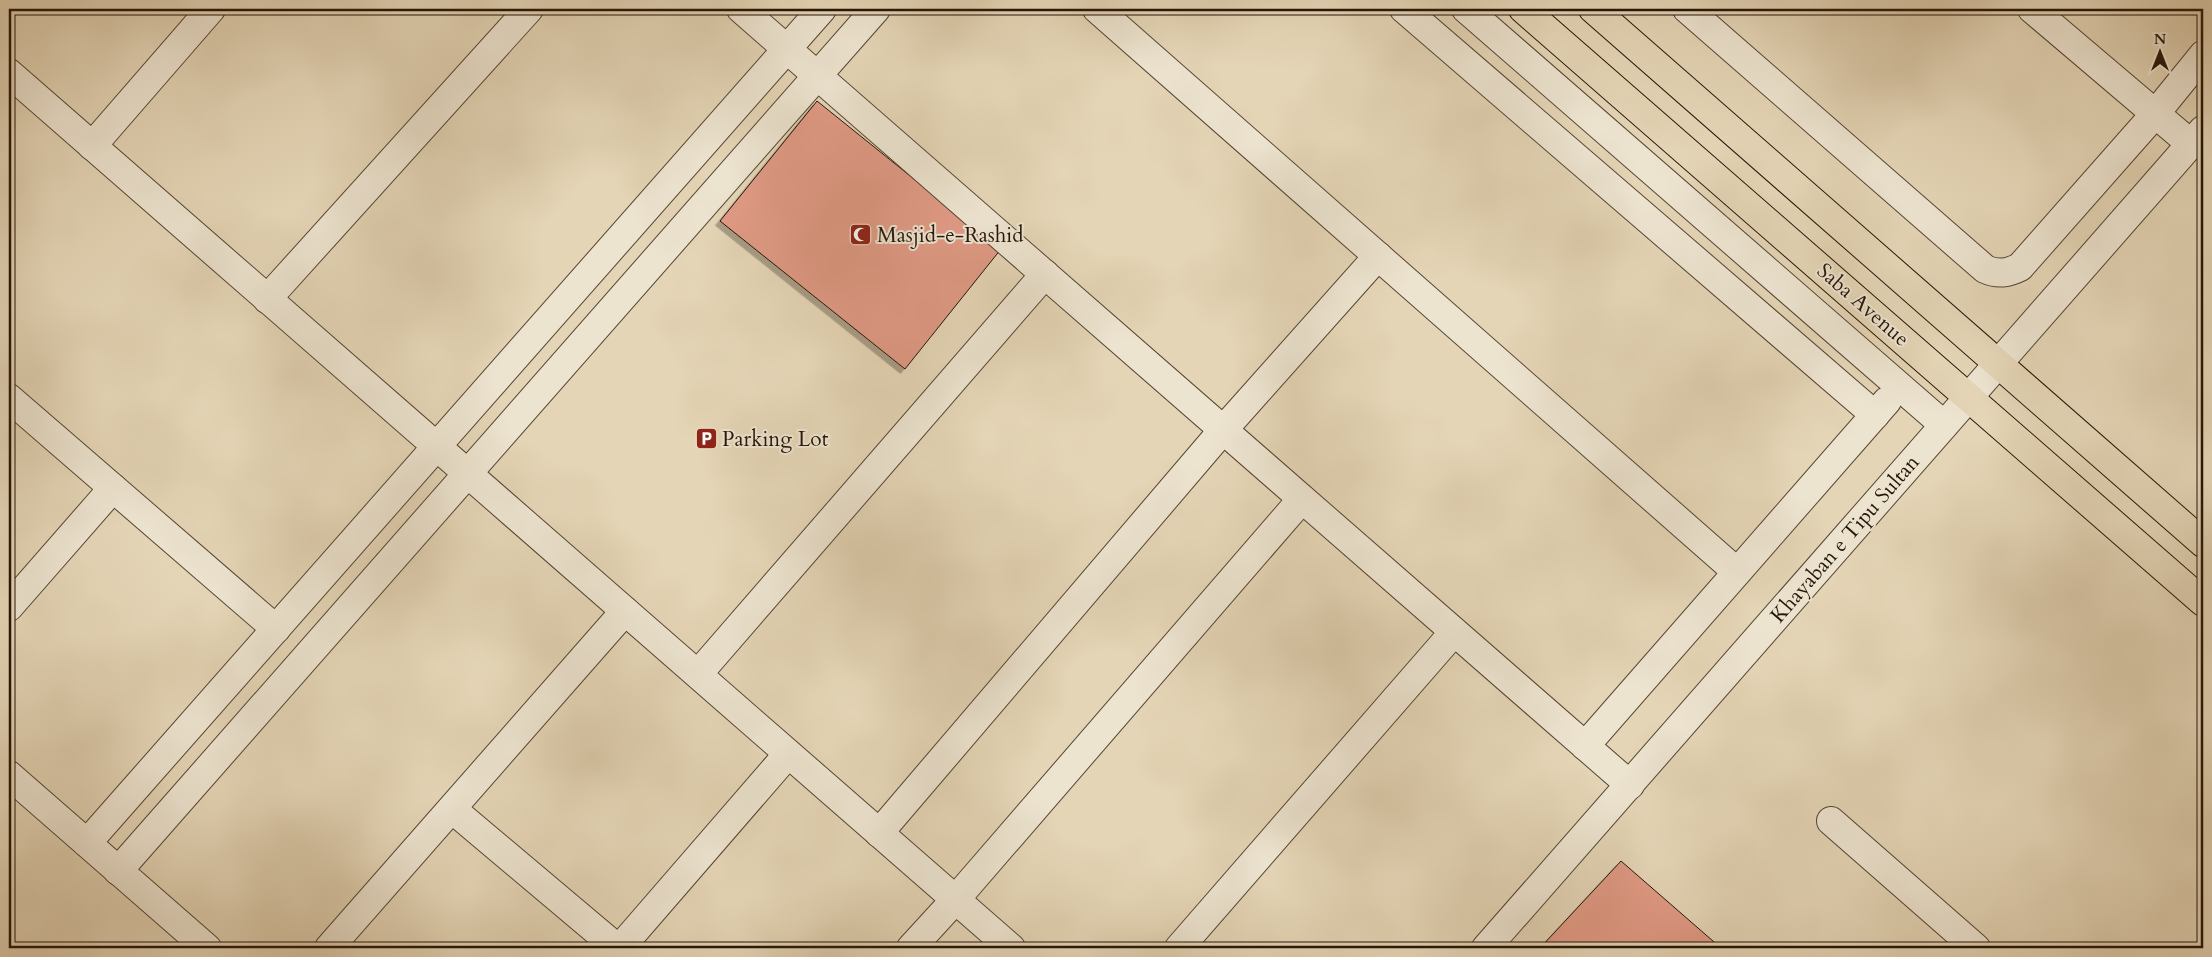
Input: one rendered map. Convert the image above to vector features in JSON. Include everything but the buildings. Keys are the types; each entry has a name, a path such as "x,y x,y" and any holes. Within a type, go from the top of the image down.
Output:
{"main road":[{"name":"Saba Avenue","path":"1523,9 2203,602"},
{"path":"1593,9 2203,543"}],"street":[{"path":"92,146 211,9"},
{"path":"268,299 529,9"},
{"path":"741,9 1630,785"},
{"path":"86,843 822,9"},
{"path":"118,871 876,9"},
{"path":"1097,9 1737,572"},
{"path":"1404,9 1875,415"},
{"path":"1466,9 1944,425"},
{"path":"1687,9 1993,273 2011,271 2020,267 2155,114 2203,55"},
{"path":"2032,9 2155,114 2197,137"},
{"path":"9,73 1011,948"},
{"name":"Khayaban e Tipu Sultan","path":"1486,948 2197,137"},
{"path":"879,833 1223,430 1378,256"},
{"path":"698,674 1045,274"},
{"path":"1585,746 1900,387"},
{"path":"9,398 276,629"},
{"path":"9,607 113,488"},
{"path":"911,948 956,900 1302,499"},
{"path":"329,948 625,611"},
{"path":"1179,948 1454,632"},
{"path":"452,809 618,948 788,754"},
{"path":"9,775 207,948"},
{"path":"1831,821 1976,948"}],"place":[{"name":"Masjid-e-Rashid","path":"861,235"},
{"name":"Parking Lot","path":"706,439"}]}
